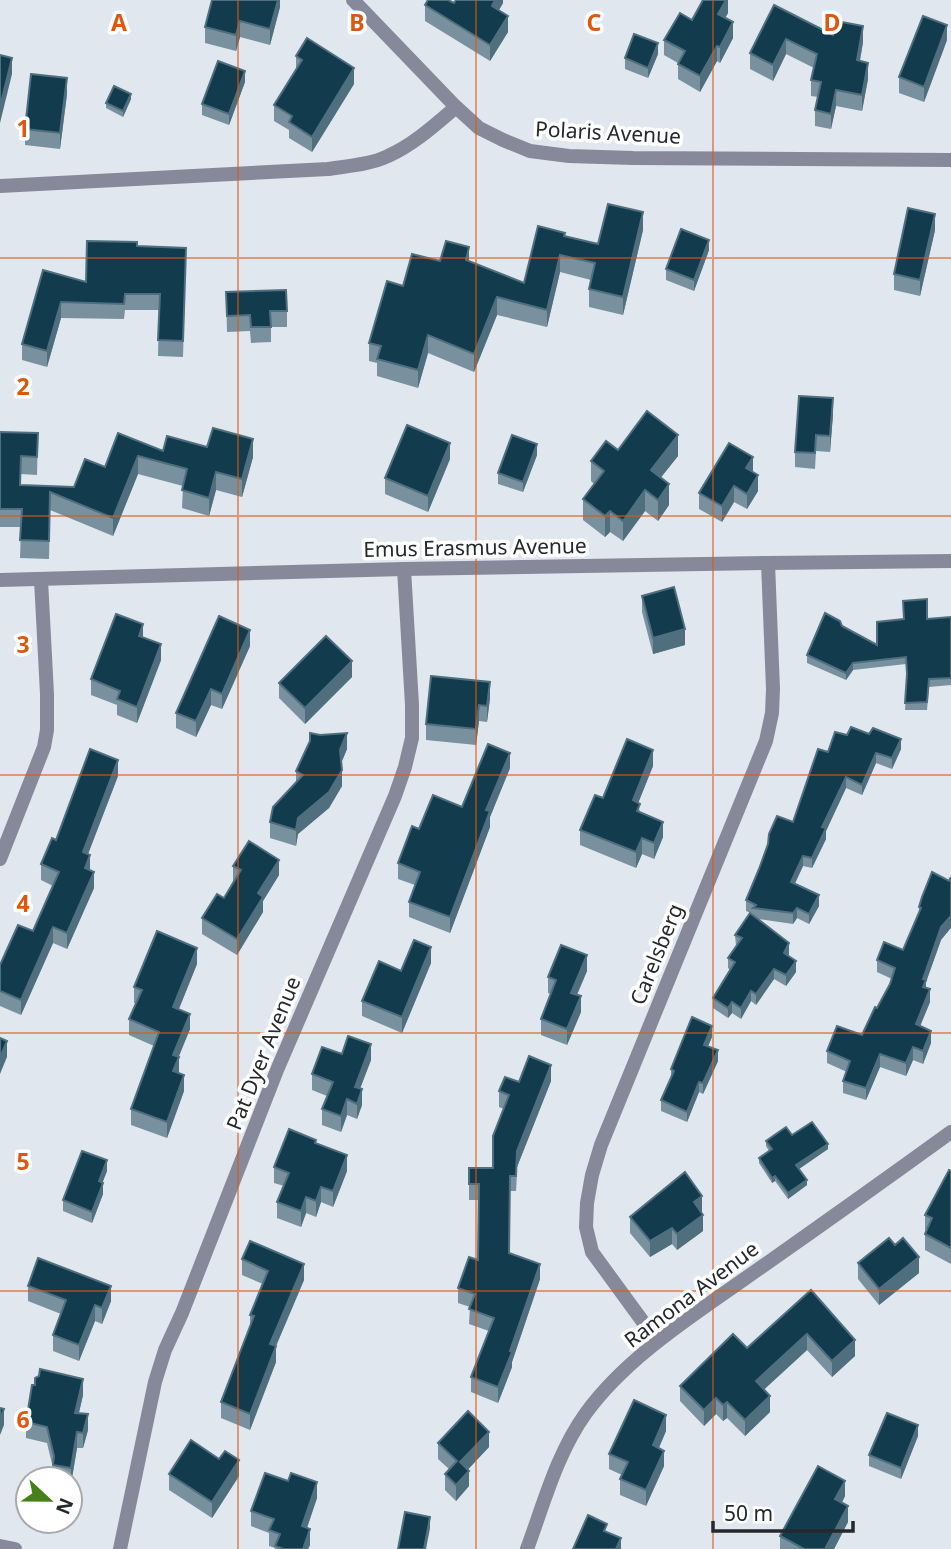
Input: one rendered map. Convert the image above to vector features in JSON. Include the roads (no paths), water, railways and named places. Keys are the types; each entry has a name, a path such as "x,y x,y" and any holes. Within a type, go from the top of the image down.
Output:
{"street":[{"name":"Polaris Avenue","path":"353,0 479,128 530,151 569,156 633,158 951,160"},
{"path":"0,186 328,169 368,163 401,149 456,107"},
{"name":"Emus Erasmus Avenue","path":"0,580 404,569 951,562"},
{"name":"Carelsberg","path":"657,1341 592,1252 586,1227 587,1203 601,1145 766,741 772,713 773,689 768,563"},
{"name":"Pat Dyer Avenue","path":"120,1549 155,1382 165,1350 277,1070 405,767 412,738 412,705 404,569"},
{"path":"0,859 44,747 47,730 41,580"},
{"name":"Ramona Avenue","path":"527,1549 571,1435 610,1384 657,1341 951,1132"},
{"path":"0,1546 15,1549"}]}
